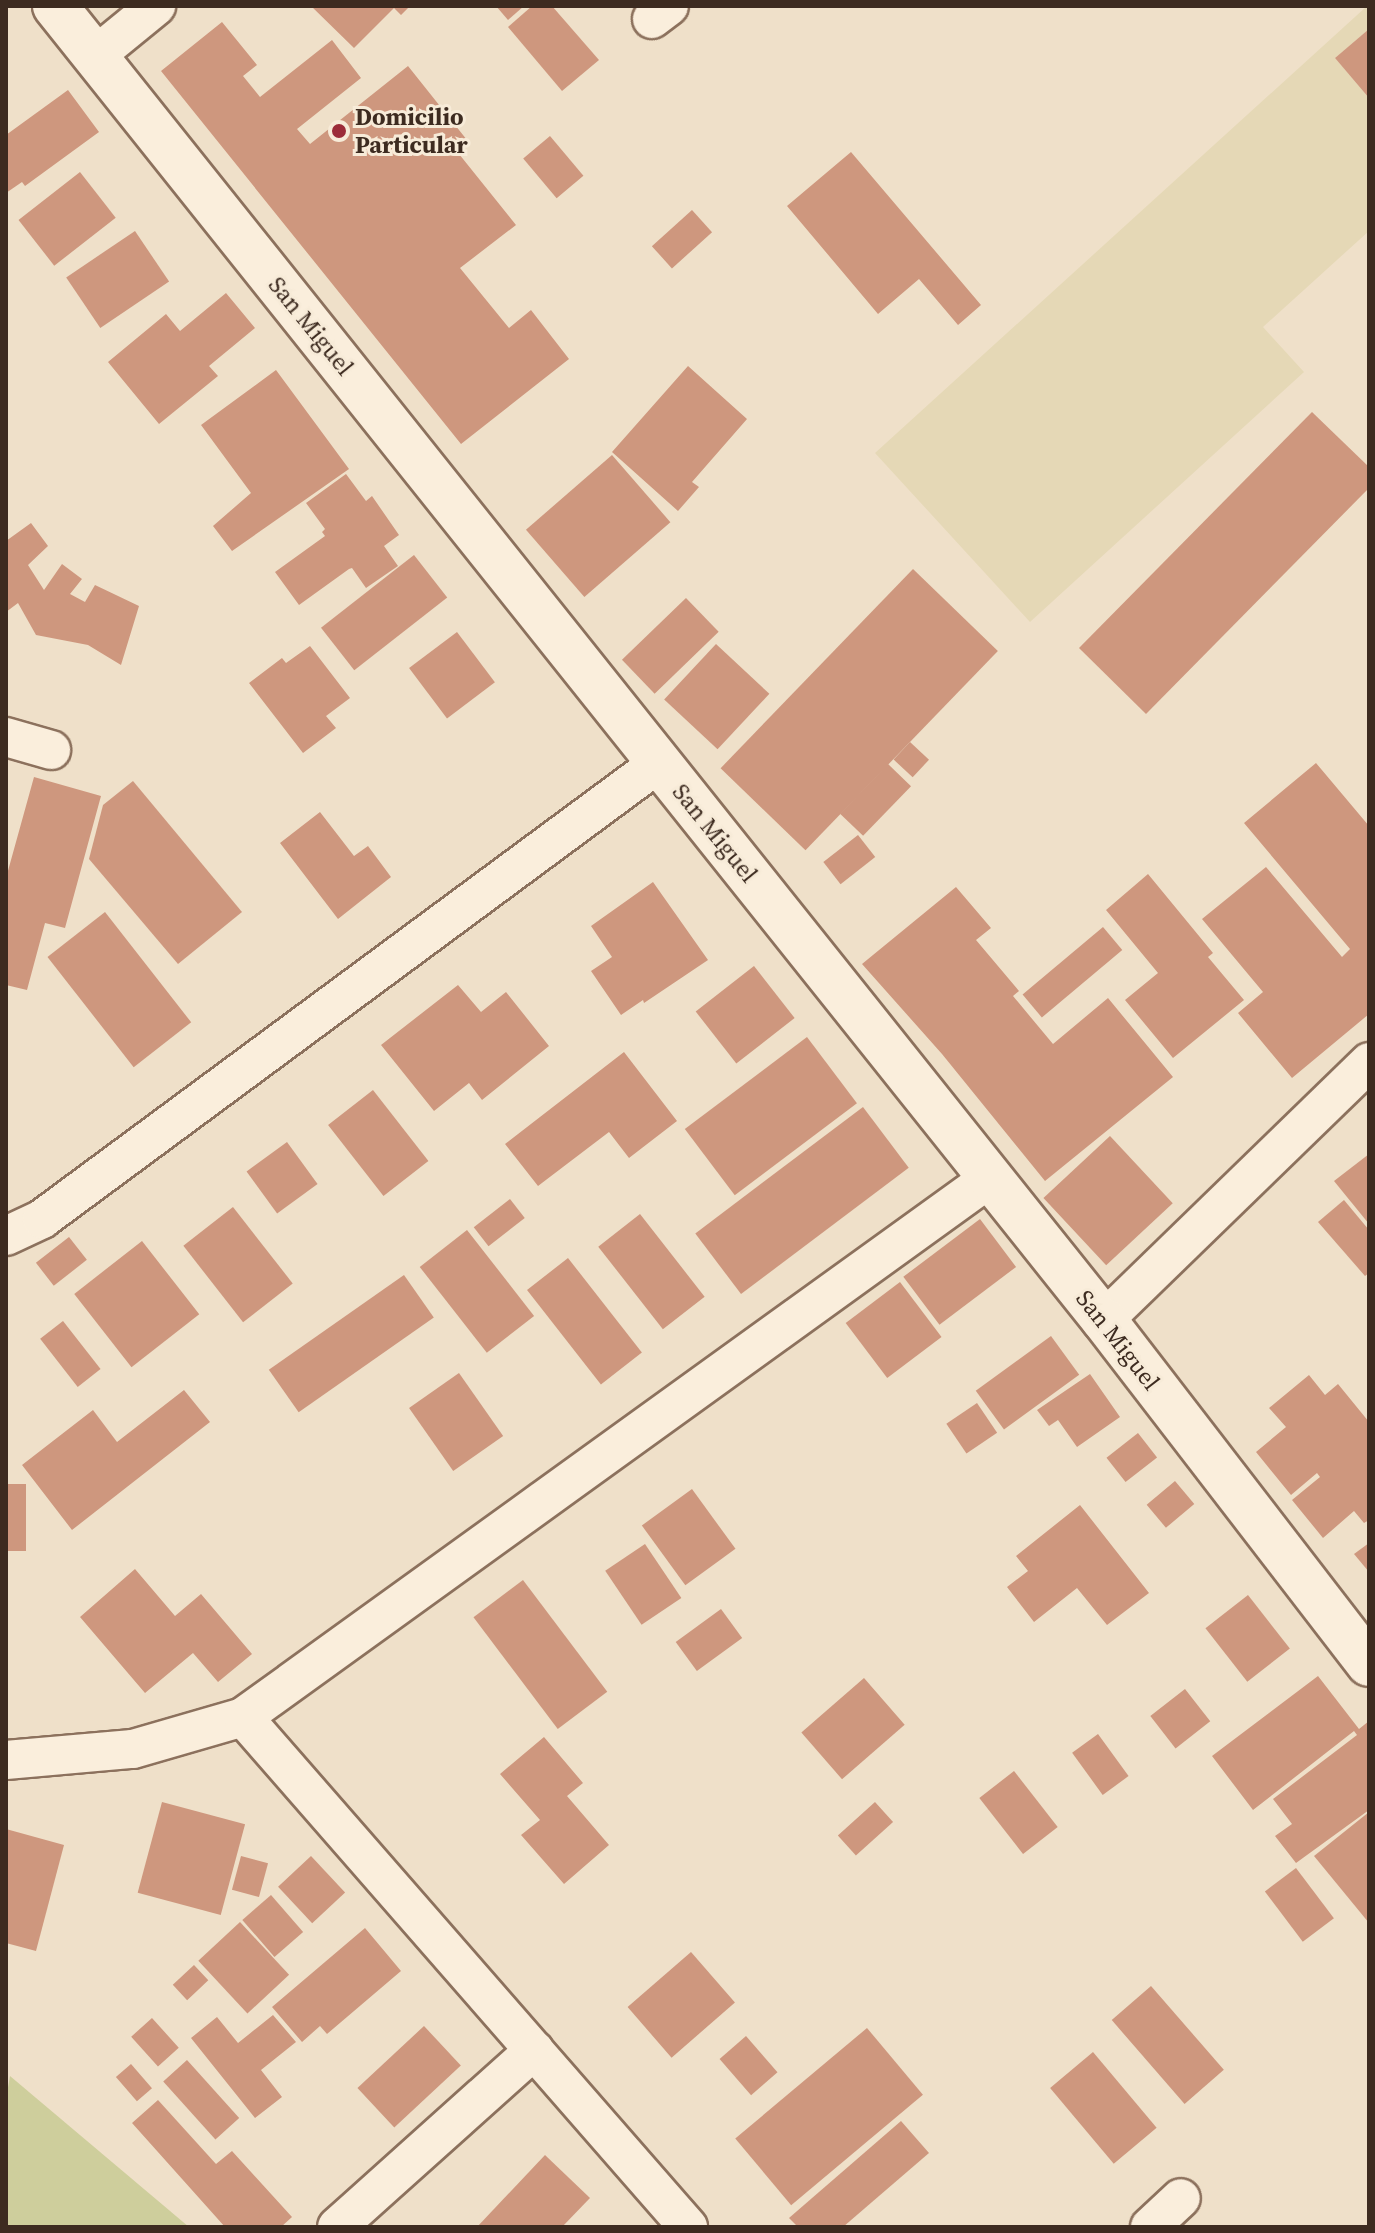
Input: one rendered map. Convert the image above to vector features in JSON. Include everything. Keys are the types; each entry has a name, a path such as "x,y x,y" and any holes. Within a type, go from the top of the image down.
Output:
{"street":[{"name":"San Miguel","path":"55,6 1104,1320 1369,1664"},
{"path":"95,56 156,6"},
{"path":"6,737 51,750"},
{"path":"6,1236 55,1209 659,763"},
{"path":"1104,1320 1369,1062"},
{"path":"6,1760 133,1749 243,1717 990,1178"},
{"path":"243,1717 688,2227"},
{"path":"337,2227 534,2050"},
{"path":"1150,2227 1181,2198"}],"shaded area":[{"path":"1367,6 1369,29 1335,58 1369,98 1369,231 1263,327 1304,372 1030,622 875,453"}],"green space":[{"path":"10,2076 189,2227 6,2227 6,2099"}],"building":[{"path":"311,6 410,6 401,15 394,8 354,48"},
{"path":"496,6 524,6 508,20"},
{"path":"532,6 552,6 599,60 562,91 508,27"},
{"path":"222,22 257,65 243,76 260,97 332,40 361,78 297,129 310,144 408,66 467,140 455,149 516,225 460,268 509,328 531,310 569,359 461,444 161,71"},
{"path":"1369,29 1369,98 1335,58"},
{"path":"68,90 99,132 25,186 22,182 6,193 6,135"},
{"path":"550,136 583,176 557,198 523,158"},
{"path":"851,152 981,305 958,325 919,279 878,314 787,206"},
{"path":"80,172 116,218 54,266 19,220"},
{"path":"692,210 712,232 672,268 652,246"},
{"path":"135,231 169,282 100,328 66,277"},
{"path":"226,293 255,328 209,366 218,376 159,424 108,362 166,314 180,331"},
{"path":"688,366 747,419 692,482 699,487 678,511 612,452"},
{"path":"276,370 349,469 232,551 213,526 251,493 201,425"},
{"path":"1312,412 1369,467 1369,488 1146,714 1079,648"},
{"path":"612,455 670,522 584,597 526,530"},
{"path":"346,474 366,501 372,496 399,535 384,546 398,566 366,588 352,568 349,569 299,605 275,572 325,536 322,532 325,529 306,503"},
{"path":"31,523 48,546 28,565 44,590 62,564 82,579 70,594 85,602 95,585 139,606 121,665 88,645 36,635 18,603 6,612 6,541"},
{"path":"414,555 447,598 354,670 321,628"},
{"path":"913,569 998,651 805,850 721,768"},
{"path":"686,598 719,632 655,694 622,660"},
{"path":"457,632 495,682 447,718 409,668"},
{"path":"716,644 769,694 718,749 664,700"},
{"path":"310,646 350,698 326,716 336,728 303,753 249,683 282,658 286,663"},
{"path":"910,742 929,760 913,777 894,760"},
{"path":"1316,763 1369,826 1369,1014 1292,1078 1238,1013 1263,992 1202,919 1266,867 1342,957 1350,949 1244,823"},
{"path":"888,764 911,786 863,836 840,814"},
{"path":"34,777 101,796 65,928 45,923 27,990 6,985 6,878"},
{"path":"133,781 242,912 178,964 89,859 103,805"},
{"path":"320,812 354,856 368,846 391,877 338,919 280,843"},
{"path":"858,835 875,857 841,884 823,862"},
{"path":"1148,874 1213,953 1208,957 1244,1000 1173,1058 1125,1000 1158,973 1106,910"},
{"path":"653,882 708,960 621,1015 591,971 612,957 591,926"},
{"path":"956,887 991,928 976,940 1019,991 1013,996 1053,1044 1108,998 1173,1077 1045,1181 942,1054 862,964"},
{"path":"105,912 191,1022 134,1067 47,957"},
{"path":"1103,927 1122,950 1042,1017 1023,994"},
{"path":"754,966 795,1018 736,1064 696,1012"},
{"path":"458,985 481,1012 506,992 549,1046 482,1100 469,1083 434,1111 381,1045"},
{"path":"807,1037 857,1103 735,1195 685,1129"},
{"path":"624,1052 677,1121 629,1158 609,1132 538,1186 505,1144"},
{"path":"373,1090 428,1161 383,1196 328,1125"},
{"path":"863,1107 909,1168 741,1294 695,1233"},
{"path":"1110,1136 1173,1203 1106,1265 1043,1198"},
{"path":"287,1142 318,1184 277,1213 247,1171"},
{"path":"1369,1154 1369,1224 1334,1181"},
{"path":"510,1199 525,1218 489,1246 474,1227"},
{"path":"1344,1200 1369,1230 1369,1273 1365,1276 1318,1222"},
{"path":"233,1207 293,1283 243,1322 183,1246"},
{"path":"640,1214 705,1297 663,1329 598,1247"},
{"path":"980,1219 1016,1267 939,1325 903,1277"},
{"path":"467,1230 534,1316 487,1353 420,1267"},
{"path":"69,1237 87,1260 54,1286 36,1263"},
{"path":"142,1241 199,1314 131,1367 74,1294"},
{"path":"568,1258 642,1353 601,1385 527,1290"},
{"path":"404,1275 434,1318 299,1412 269,1370"},
{"path":"900,1282 942,1337 887,1378 846,1323"},
{"path":"63,1321 101,1369 78,1387 40,1339"},
{"path":"1051,1336 1079,1375 1004,1429 976,1391"},
{"path":"459,1373 503,1436 453,1471 409,1408"},
{"path":"1090,1374 1120,1417 1077,1447 1058,1420 1049,1426 1037,1410"},
{"path":"1309,1375 1325,1395 1338,1384 1369,1422 1369,1520 1364,1523 1354,1511 1323,1538 1292,1500 1320,1477 1317,1473 1291,1495 1256,1452 1286,1427 1269,1408"},
{"path":"184,1390 210,1422 72,1530 22,1465 93,1410 117,1442"},
{"path":"977,1403 997,1433 966,1454 946,1424"},
{"path":"1138,1433 1157,1457 1126,1482 1106,1458"},
{"path":"1175,1481 1194,1504 1166,1528 1147,1505"},
{"path":"6,1484 26,1484 26,1551 6,1551"},
{"path":"692,1489 735,1549 685,1585 642,1525"},
{"path":"1080,1505 1149,1593 1107,1625 1077,1588 1034,1622 1007,1587 1028,1571 1016,1556"},
{"path":"1369,1543 1369,1572 1354,1554"},
{"path":"645,1544 681,1598 642,1625 605,1571"},
{"path":"135,1569 175,1616 201,1594 252,1654 218,1682 193,1653 145,1693 80,1617"},
{"path":"523,1580 607,1692 558,1729 473,1617"},
{"path":"1248,1595 1290,1649 1247,1682 1205,1628"},
{"path":"721,1609 742,1638 697,1671 676,1642"},
{"path":"1318,1676 1359,1729 1369,1721 1369,1810 1296,1863 1275,1836 1292,1824 1273,1799 1357,1735 1354,1731 1253,1810 1212,1756"},
{"path":"864,1678 905,1725 842,1779 801,1732"},
{"path":"1185,1689 1210,1721 1176,1748 1150,1716"},
{"path":"1098,1734 1129,1776 1103,1795 1072,1753"},
{"path":"544,1737 583,1783 567,1796 609,1845 564,1884 521,1835 540,1820 500,1774"},
{"path":"1014,1771 1058,1827 1023,1854 979,1798"},
{"path":"162,1802 245,1824 221,1915 138,1893"},
{"path":"875,1802 893,1822 856,1856 838,1835"},
{"path":"1369,1812 1369,1923 1314,1856"},
{"path":"6,1829 64,1845 36,1951 6,1943"},
{"path":"241,1856 268,1863 259,1897 232,1890"},
{"path":"311,1856 345,1893 312,1923 278,1887"},
{"path":"1296,1868 1334,1918 1303,1942 1265,1891"},
{"path":"271,1895 303,1932 274,1957 242,1920"},
{"path":"240,1922 289,1975 247,2014 198,1961"},
{"path":"365,1928 401,1971 327,2034 320,2026 302,2042 272,2007"},
{"path":"691,1952 735,2003 672,2058 628,2007"},
{"path":"194,1965 208,1980 187,2000 173,1985"},
{"path":"1151,1986 1224,2070 1185,2104 1112,2020"},
{"path":"273,2015 296,2042 261,2070 282,2097 255,2118 191,2038 217,2017 238,2043"},
{"path":"152,2018 179,2048 158,2066 131,2037"},
{"path":"424,2026 461,2065 394,2128 357,2088"},
{"path":"867,2028 923,2095 791,2205 735,2139"},
{"path":"746,2036 777,2072 751,2095 720,2059"},
{"path":"1093,2052 1157,2128 1114,2164 1050,2088"},
{"path":"187,2060 239,2118 215,2139 163,2081"},
{"path":"131,2064 152,2088 137,2101 116,2077"},
{"path":"158,2100 216,2164 232,2151 292,2217 281,2227 225,2227 132,2123"},
{"path":"901,2121 929,2153 843,2227 798,2227 789,2218"},
{"path":"545,2155 590,2198 562,2227 477,2227"}],"place":[{"name":"Domicilio Particular","path":"339,131"}]}
